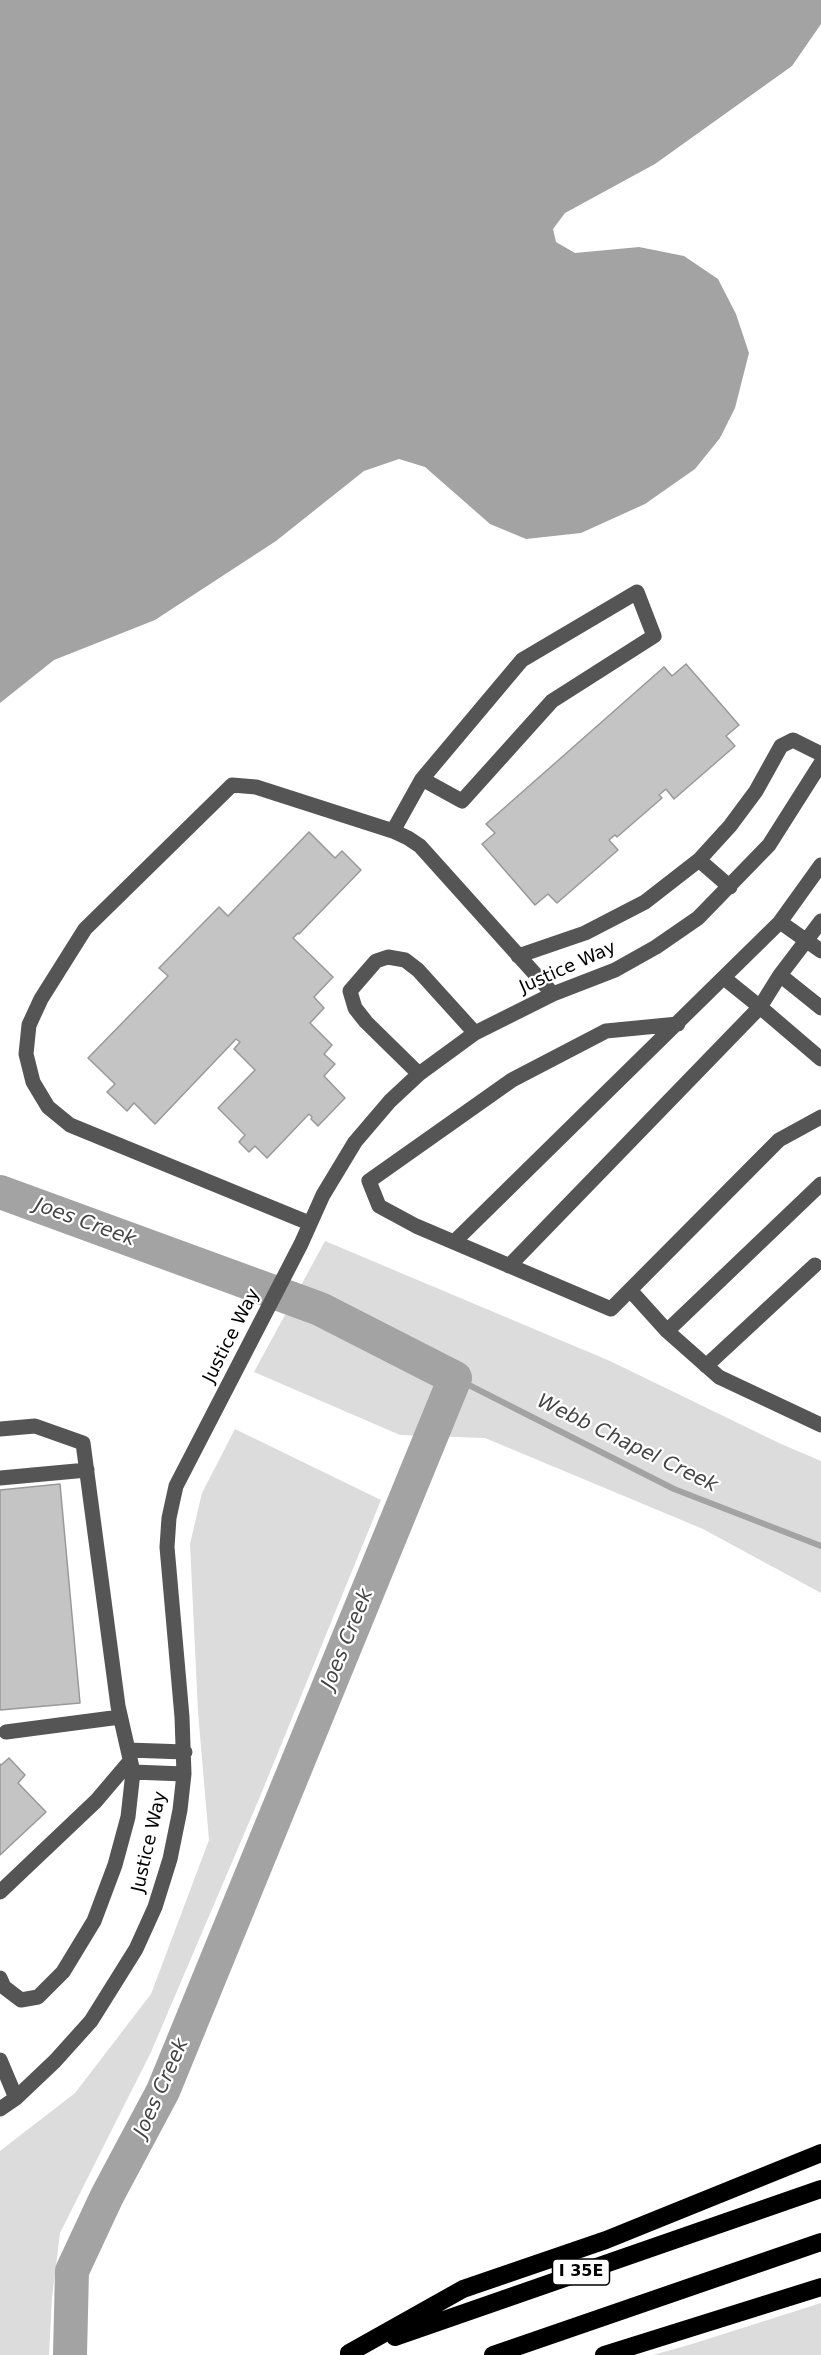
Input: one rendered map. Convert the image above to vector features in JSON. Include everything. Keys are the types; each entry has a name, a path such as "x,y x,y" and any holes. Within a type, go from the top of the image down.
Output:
{"highway":[{"path":"345,2354 463,2289 606,2240 821,2153"},
{"name":"I 35E","path":"345,2354 821,2189"},
{"path":"493,2355 821,2242"},
{"path":"603,2355 821,2287"}],"street":[{"path":"393,831 422,779 522,660 637,592 654,636 552,701 462,801 422,779"},
{"path":"518,956 585,933 645,902 699,860 730,826 756,791 781,746 793,740 821,754"},
{"name":"Justice Way","path":"0,2109 16,2098 55,2061 91,2021 136,1949 154,1908 170,1859 180,1810 184,1774 167,1547 176,1486 302,1244 309,1223 355,1142 390,1101 419,1074 475,1033 554,994 615,970 656,947 698,918 768,845 821,763"},
{"path":"309,1223 70,1125 48,1107 33,1082 26,1054 29,1025 41,999 85,929 232,785 256,787 393,831 420,846 554,994"},
{"path":"699,860 730,887"},
{"path":"454,1242 780,922 816,882 821,865"},
{"path":"510,1266 760,1006 780,975 821,921"},
{"path":"780,922 821,951"},
{"path":"419,1074 366,1022 355,1008 350,991 376,961 388,957 405,960 418,970 475,1033"},
{"path":"780,975 821,1008"},
{"path":"724,978 821,1059"},
{"path":"678,1024 606,1031 512,1080 369,1180 379,1206 416,1226 611,1309 779,1140 821,1117"},
{"path":"668,1331 821,1184"},
{"path":"706,1366 819,1268"},
{"path":"630,1290 668,1331 719,1377 821,1425"},
{"path":"0,1430 35,1426 83,1443 120,1717 130,1761 128,1817 116,1865 94,1921 63,1972 38,1997 21,2000 4,1987 0,1978"},
{"path":"0,1478 87,1470"},
{"path":"6,1732 120,1717"},
{"path":"0,1892 96,1801 130,1761 184,1752"},
{"path":"130,1761 184,1774"},
{"path":"0,2060 16,2098"}],"shaded area":[{"path":"0,0 821,0 821,24 792,66 655,164 565,213 553,229 556,242 575,253 639,247 684,256 718,279 736,314 749,353 735,408 720,438 695,469 645,504 581,533 526,539 490,524 425,467 399,459 364,471 276,541 155,620 54,660 0,703"},
{"path":"325,1241 610,1361 821,1461 821,1593 703,1529 485,1438 400,1435 254,1372"},
{"path":"235,1429 381,1500 259,1799 151,2052 60,2233 52,2298 49,2355 0,2355 0,2151 75,2093 151,1994 209,1840 198,1712 190,1544 202,1493"},
{"path":"821,2303 821,2355 653,2355 692,2344"}],"building":[{"path":"686,664 739,725 726,736 735,746 674,799 666,789 659,795 662,798 617,837 615,835 609,840 618,850 557,903 548,894 535,905 482,844 495,833 486,824 664,667 672,676"},
{"path":"309,832 335,858 342,851 361,870 293,938 333,977 314,997 324,1008 310,1023 332,1045 324,1054 335,1064 324,1076 345,1098 318,1126 309,1114 267,1158 255,1146 249,1152 239,1142 245,1135 218,1108 255,1070 234,1049 240,1042 236,1039 155,1124 134,1103 127,1111 107,1092 115,1084 88,1058 168,976 159,968 219,907 228,916"},
{"path":"60,1484 80,1703 0,1710 0,1490"},
{"path":"9,1758 25,1775 18,1783 46,1812 0,1855 0,1764"}],"waterway":[{"name":"Joes Creek","path":"0,1192 320,1309 455,1378 163,2091 107,2196 72,2271 70,2355"},
{"name":"Webb Chapel Creek","path":"455,1378 674,1489 821,1546"}]}
